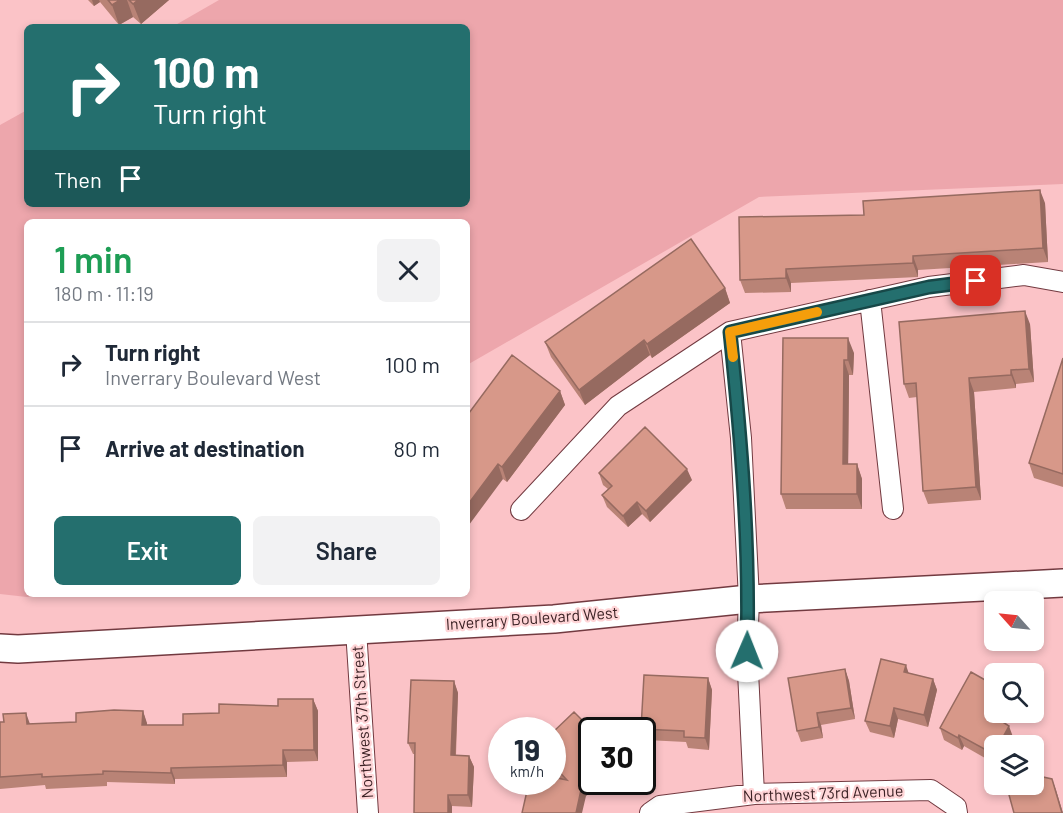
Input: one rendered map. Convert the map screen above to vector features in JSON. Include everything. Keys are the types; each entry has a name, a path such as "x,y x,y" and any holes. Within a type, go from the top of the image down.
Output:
{"street":[{"path":"521,510 618,406 730,332 929,287 1024,274 1063,282"},
{"path":"870,300 893,509"},
{"path":"730,332 741,438 749,599 747,651 754,794"},
{"name":"Inverrary Boulevard West","path":"0,648 18,649 554,619 749,599 1063,583"},
{"name":"Northwest 37th Street","path":"356,630 368,813"},
{"name":"Northwest 73rd Avenue","path":"650,813 660,806 754,794 931,790 957,810"}],"shaded area":[{"path":"219,0 1063,0 1063,184 759,197 470,363 470,219 24,219 24,597 0,594 0,125 24,112 24,207 470,207 470,24 177,24"}],"building":[{"path":"108,0 120,0 112,5"},
{"path":"1040,190 1043,248 913,256 913,263 786,269 786,278 740,280 739,217 864,215 863,201"},
{"path":"691,239 725,288 647,344 644,340 579,390 545,342"},
{"path":"1025,311 1029,369 1011,370 1011,375 969,378 976,487 923,491 916,383 904,384 899,322"},
{"path":"783,338 848,338 848,360 844,360 843,464 857,464 857,494 781,494"},
{"path":"512,355 560,391 502,467 498,464 470,502 470,412"},
{"path":"1063,358 1063,474 1029,463"},
{"path":"645,427 687,469 646,511 637,502 623,516 602,495 612,486 599,473"},
{"path":"881,659 906,665 904,672 933,679 924,715 894,708 890,726 865,721"},
{"path":"845,669 851,708 817,713 819,727 797,731 788,678"},
{"path":"971,672 984,679 984,723 1004,723 1009,726 1004,735 984,735 984,749 940,728"},
{"path":"644,675 708,678 705,738 684,737 684,731 656,730 656,717 642,717"},
{"path":"411,680 454,681 451,755 469,756 468,795 448,795 448,813 414,813 415,743 408,743"},
{"path":"278,699 313,699 314,750 283,750 283,765 171,768 171,773 103,771 103,774 0,777 0,722 4,722 3,714 26,713 27,724 76,722 76,713 114,710 143,711 142,725 183,725 183,714 219,713 219,704 278,706"},
{"path":"574,712 579,717 578,795 580,795 576,813 522,813 526,795 566,795 566,720"},
{"path":"1044,777 1052,779 1062,813 1014,813 1009,795 1044,795"}],"slow traffic":[{"path":"733,357 730,332 817,312"}],"route":[{"path":"747,651 749,599 741,438 730,332 929,287 976,281"}]}
